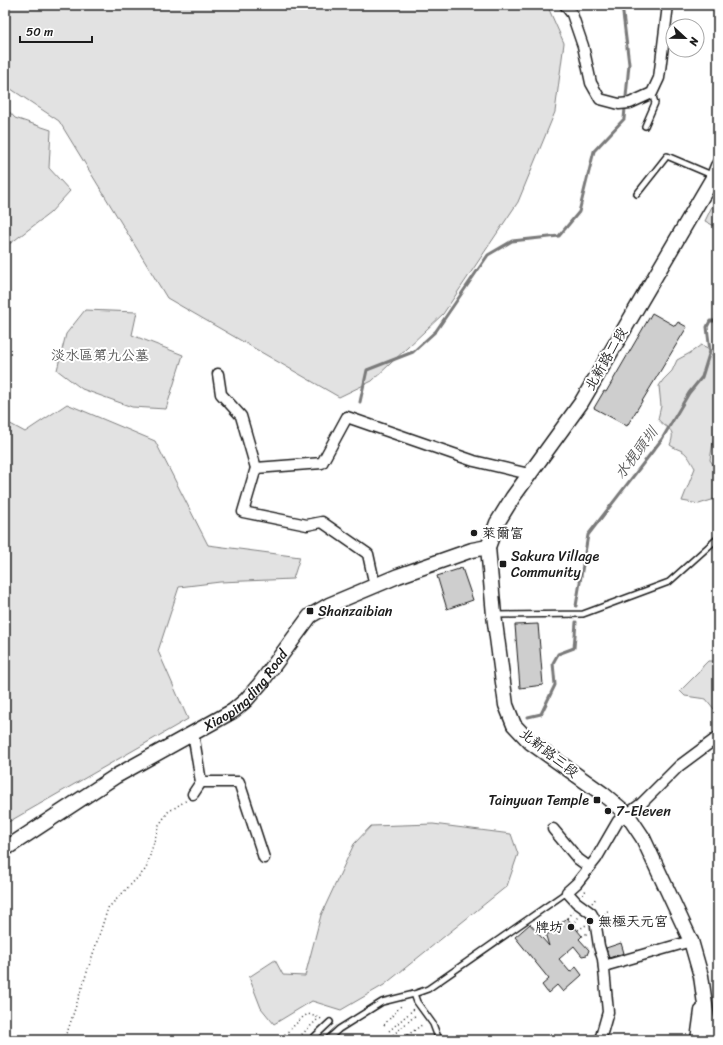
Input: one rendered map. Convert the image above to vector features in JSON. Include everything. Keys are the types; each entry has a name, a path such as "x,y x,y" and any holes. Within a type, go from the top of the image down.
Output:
{"main road":[{"name":"北新路二段","path":"488,547 497,523 513,496 581,403 716,171"},
{"name":"Xiaopingding Road","path":"5,849 116,776 233,710 246,700 310,616 329,605 375,586 472,550 488,547"},
{"name":"北新路三段","path":"488,547 494,615 506,705 514,725 530,742 603,794 627,814 643,838 691,941 701,976 710,1040"},
{"name":"北新路三段","path":"698,1040 704,995"}],"street":[{"path":"566,5 572,14 583,46 591,83 600,99 620,104 630,103 652,93 659,78 668,5"},
{"path":"218,374 221,394 241,416 256,468 243,512 307,525 322,522 368,554 375,586"},
{"path":"256,468 322,463 347,417 474,461 529,474"},
{"path":"193,733 201,782 193,794"},
{"path":"600,1040 608,1012 604,959 599,946 595,920 591,913 576,902 567,892 577,883 602,850 618,821 641,804 679,766 718,737"},
{"path":"201,782 239,782 264,858"},
{"path":"552,829 578,859 589,868"},
{"path":"604,966 691,941"}],"lane":[{"path":"645,126 655,103 652,93"},
{"path":"637,194 667,156 716,171"},
{"path":"494,615 583,614 669,582 718,538"},
{"path":"327,1040 339,1029 382,1002 428,989 567,892"},
{"path":"414,994 417,1002 433,1024 439,1040"},
{"path":"311,1040 330,1022"}],"path":[{"path":"62,1040 68,1030 108,908 146,869 159,825 168,812 193,794"},
{"path":"582,897 586,890"},
{"path":"592,903 597,897"},
{"path":"602,915 609,910"},
{"path":"567,918 573,911"},
{"path":"572,924 581,914"},
{"path":"606,925 614,922"},
{"path":"578,930 589,923"},
{"path":"384,1025 404,1002"},
{"path":"389,1031 414,1009"},
{"path":"279,1040 302,1017 308,1014"},
{"path":"392,1035 417,1014"},
{"path":"296,1040 320,1018"},
{"path":"401,1040 425,1023"}],"green space":[{"path":"5,5 547,5 564,43 555,112 518,202 443,314 372,381 339,397 167,298 59,121 5,85"},
{"path":"5,107 15,118 51,130 49,168 70,191 50,213 11,243 5,243"},
{"path":"718,194 718,228 705,221"},
{"name":"淡水區第九公墓","path":"85,310 137,312 132,335 183,355 166,409 132,407 82,389 57,370 66,334"},
{"path":"701,345 708,348 718,365 718,429 715,431 710,460 718,472 718,498 699,504 682,501 695,468 684,452 670,445 672,435 670,429 658,419 661,406 659,386 672,371 677,360"},
{"path":"67,404 155,441 208,545 300,557 293,579 220,582 179,587 158,651 188,719 5,824 5,421 25,432"},
{"path":"718,660 718,714 706,699 685,696 680,691 708,661"},
{"path":"433,824 511,834 518,854 507,886 384,985 341,1010 312,1001 274,1024 261,1008 249,977 275,960 283,975 305,976 321,915 354,844 371,826"}],"building":[{"path":"652,313 675,326 678,322 687,327 627,426 594,408 604,391 606,392"},
{"path":"462,568 473,600 447,609 437,576"},
{"path":"538,624 543,685 520,688 515,625"},
{"path":"567,918 582,936 579,939 589,950 587,955 582,956 574,946 559,959 570,972 576,967 582,975 563,992 557,985 548,993 542,985 549,979 515,937 530,924 549,946 546,936"},
{"path":"621,943 624,953 609,958 606,948"}],"waterway":[{"path":"360,402 367,370 413,352 436,331 488,255 512,241 559,236 579,212 594,151 624,119 629,64 622,5"},
{"name":"水梘頭圳","path":"576,606 588,535 662,439 689,393 702,377 710,351 707,327 710,321 718,320"},
{"name":"水梘頭圳","path":"528,717 541,714 555,685 553,663 558,654 574,648 576,622"}],"place":[{"name":"萊爾富","path":"474,533"},
{"name":"Sakura Village Community","path":"503,564"},
{"name":"Shanzaibian","path":"310,611"},
{"name":"Tainyuan Temple","path":"597,800"},
{"name":"7-Eleven","path":"608,811"},
{"name":"無極天元宮","path":"590,921"},
{"name":"牌坊","path":"571,927"}]}
